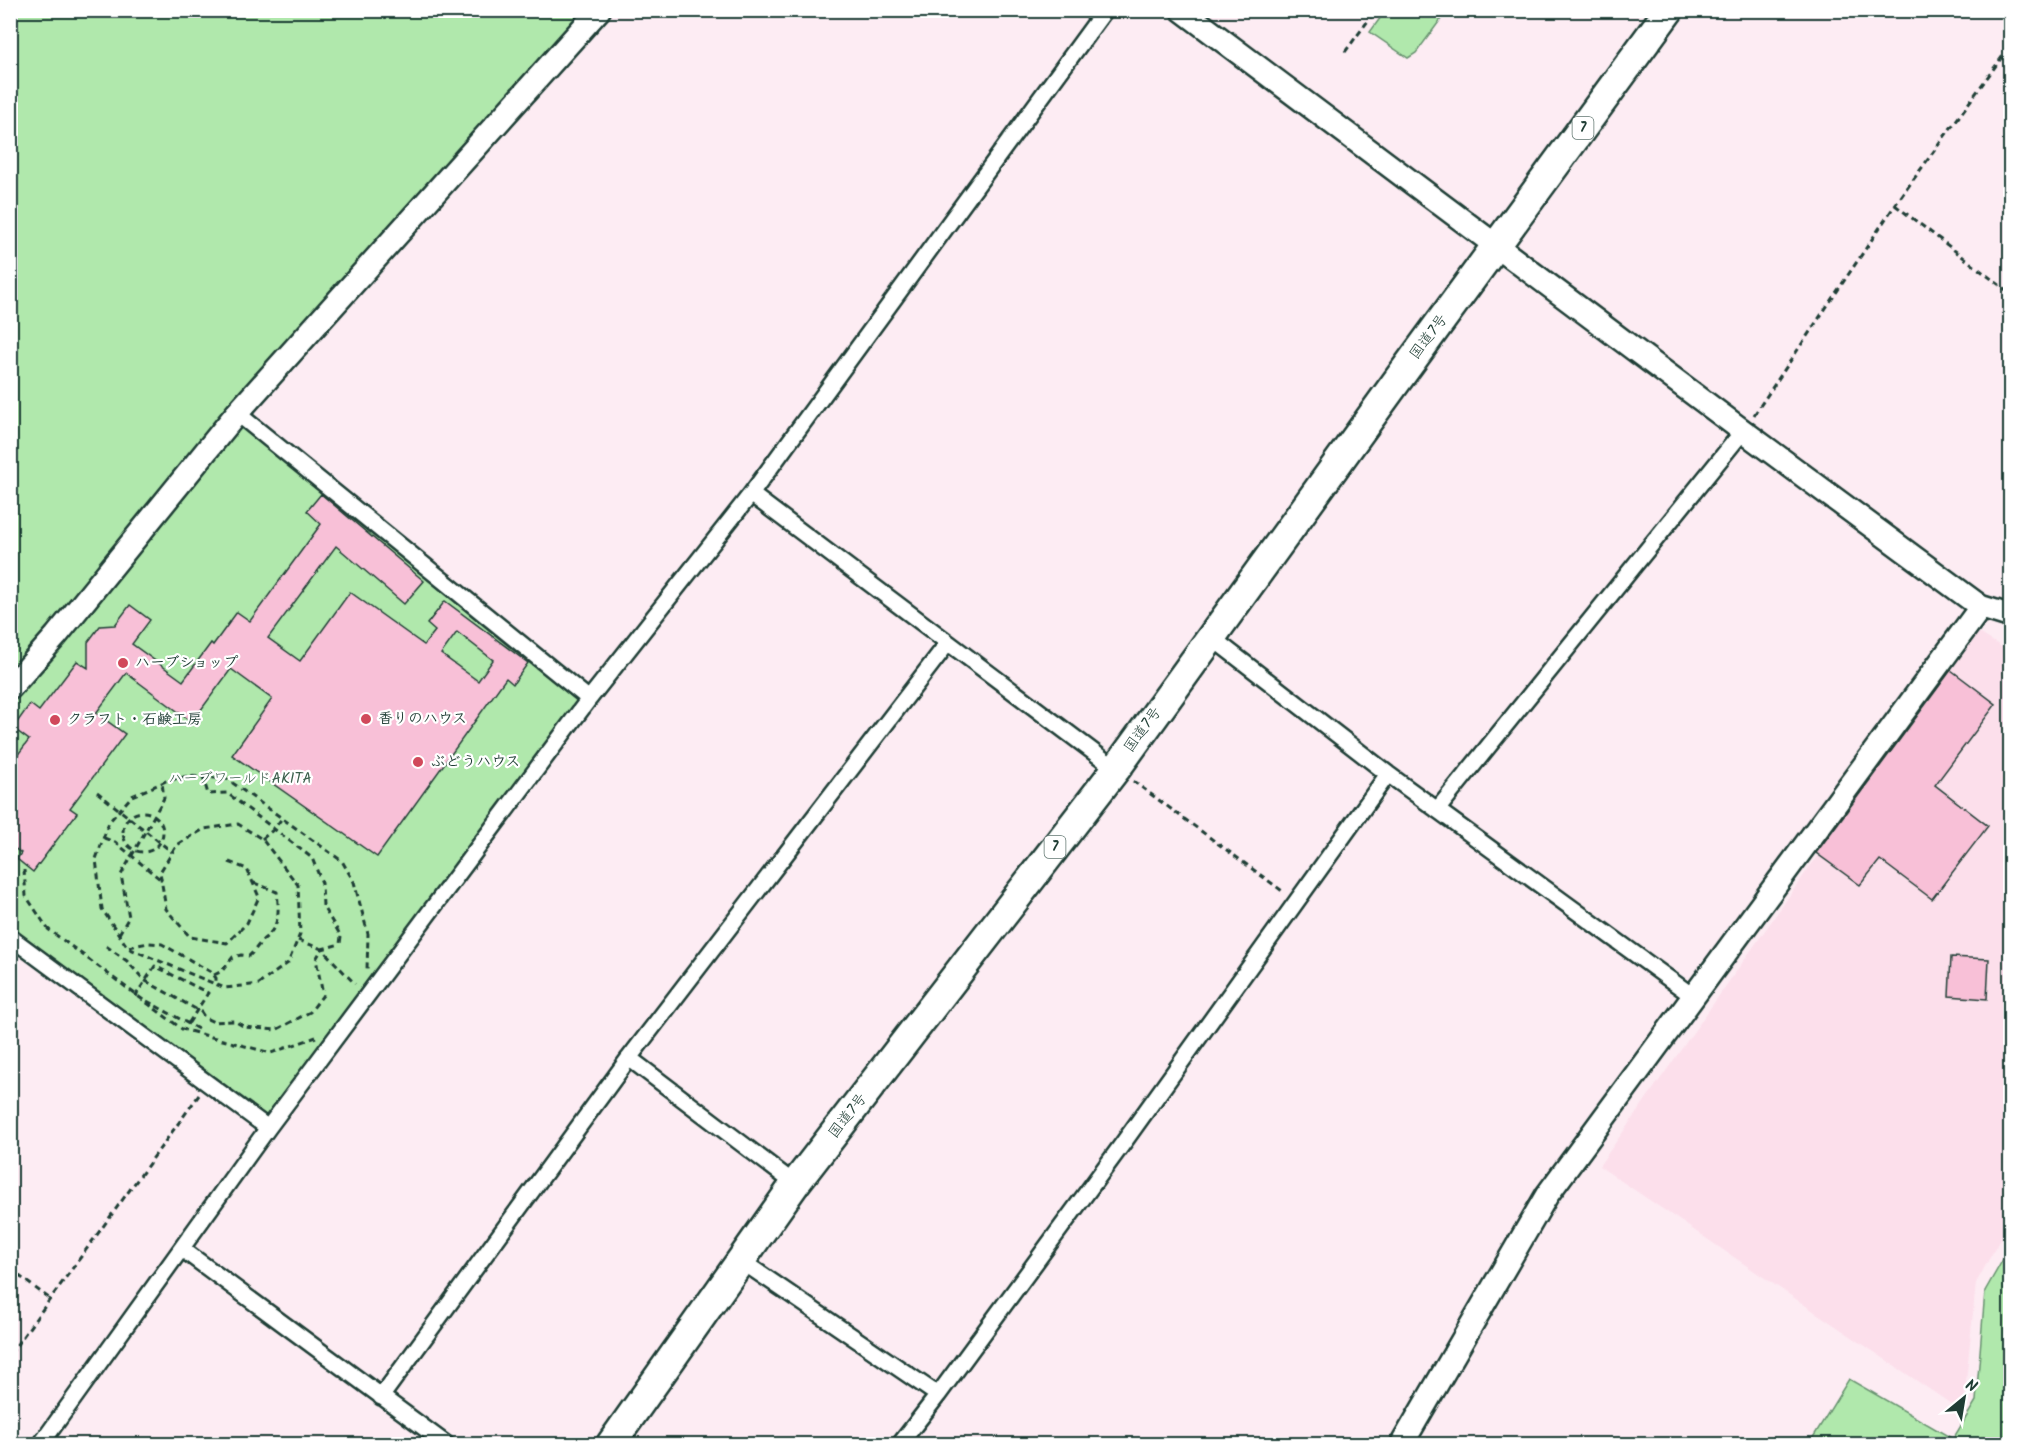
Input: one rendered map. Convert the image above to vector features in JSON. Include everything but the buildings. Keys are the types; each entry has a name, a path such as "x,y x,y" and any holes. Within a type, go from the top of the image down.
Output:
{"highway":[{"name":"国道7号","path":"610,1444 795,1185 1116,769 1669,10"}],"street":[{"path":"10,688 56,636 237,413 599,10"},
{"path":"41,1444 268,1128 589,699 751,494 1105,10"},
{"path":"1182,10 1981,607 2010,616"},
{"path":"237,413 589,699"},
{"path":"1437,810 1743,431"},
{"path":"751,494 947,644 1116,769"},
{"path":"1402,1444 1546,1195 1694,998 1981,607"},
{"path":"1211,637 1388,774 1694,998"},
{"path":"381,1397 629,1058 947,644"},
{"path":"900,1444 1128,1136 1388,774"},
{"path":"10,937 268,1128"},
{"path":"629,1058 795,1185"},
{"path":"182,1249 446,1444"},
{"path":"740,1260 938,1395"}],"path":[{"path":"1345,52 1376,10"},
{"path":"1743,431 1895,206 2010,46"},
{"path":"1895,206 2010,293"},
{"path":"1116,769 1296,901"},
{"path":"229,862 247,869 259,897 247,923 227,943 190,937 166,909 160,872 177,845 204,829 238,824 262,839 298,885 300,934 288,963 260,984 225,988 128,948 102,909 96,859 109,822 132,796 162,783 188,776 227,779 342,861 354,882 368,934 366,981"},
{"path":"106,946 127,961 146,981 214,1022 234,1022 245,1027 276,1030 310,1012 323,995 316,959 322,949 340,944 341,936 323,907 322,883 312,858 227,793 208,794 203,777"},
{"path":"119,934 129,917 121,874 164,798 162,783"},
{"path":"97,792 172,852"},
{"path":"139,812 154,815 163,828 162,840 153,849 140,851 135,849 128,844 123,832 127,819 139,812"},
{"path":"262,839 282,819"},
{"path":"104,838 115,842 161,880"},
{"path":"24,870 26,896 48,929 182,1029 271,1053 315,1037 324,1031"},
{"path":"214,975 222,971 233,957 249,956 274,928 279,914 277,892 252,882"},
{"path":"297,940 322,949 361,990"},
{"path":"128,948 148,943 162,944 179,956 202,966 214,975 216,984"},
{"path":"136,995 155,966 208,993 188,1024"},
{"path":"136,995 198,1029"},
{"path":"10,1354 207,1084"},
{"path":"10,1269 50,1299"}],"shaded area":[{"path":"1976,631 2010,652 2010,1221 1976,1283 1963,1412 1599,1166"}],"green space":[{"path":"1386,10 1447,11 1416,53 1408,58 1370,32"},
{"path":"11,11 587,11 11,675"},
{"name":"ハーブワールドAKITA","path":"238,423 524,659 581,701 266,1120 11,930 10,700 53,651"},
{"path":"2010,1247 2010,1444 1809,1444 1849,1379 1953,1439 1976,1401 1985,1291"}],"place":[{"name":"ハーブショップ","path":"123,663"},
{"name":"香りのハウス","path":"366,719"},
{"name":"クラフト・石鹸工房","path":"55,720"},
{"name":"ぶどうハウス","path":"418,762"}]}
